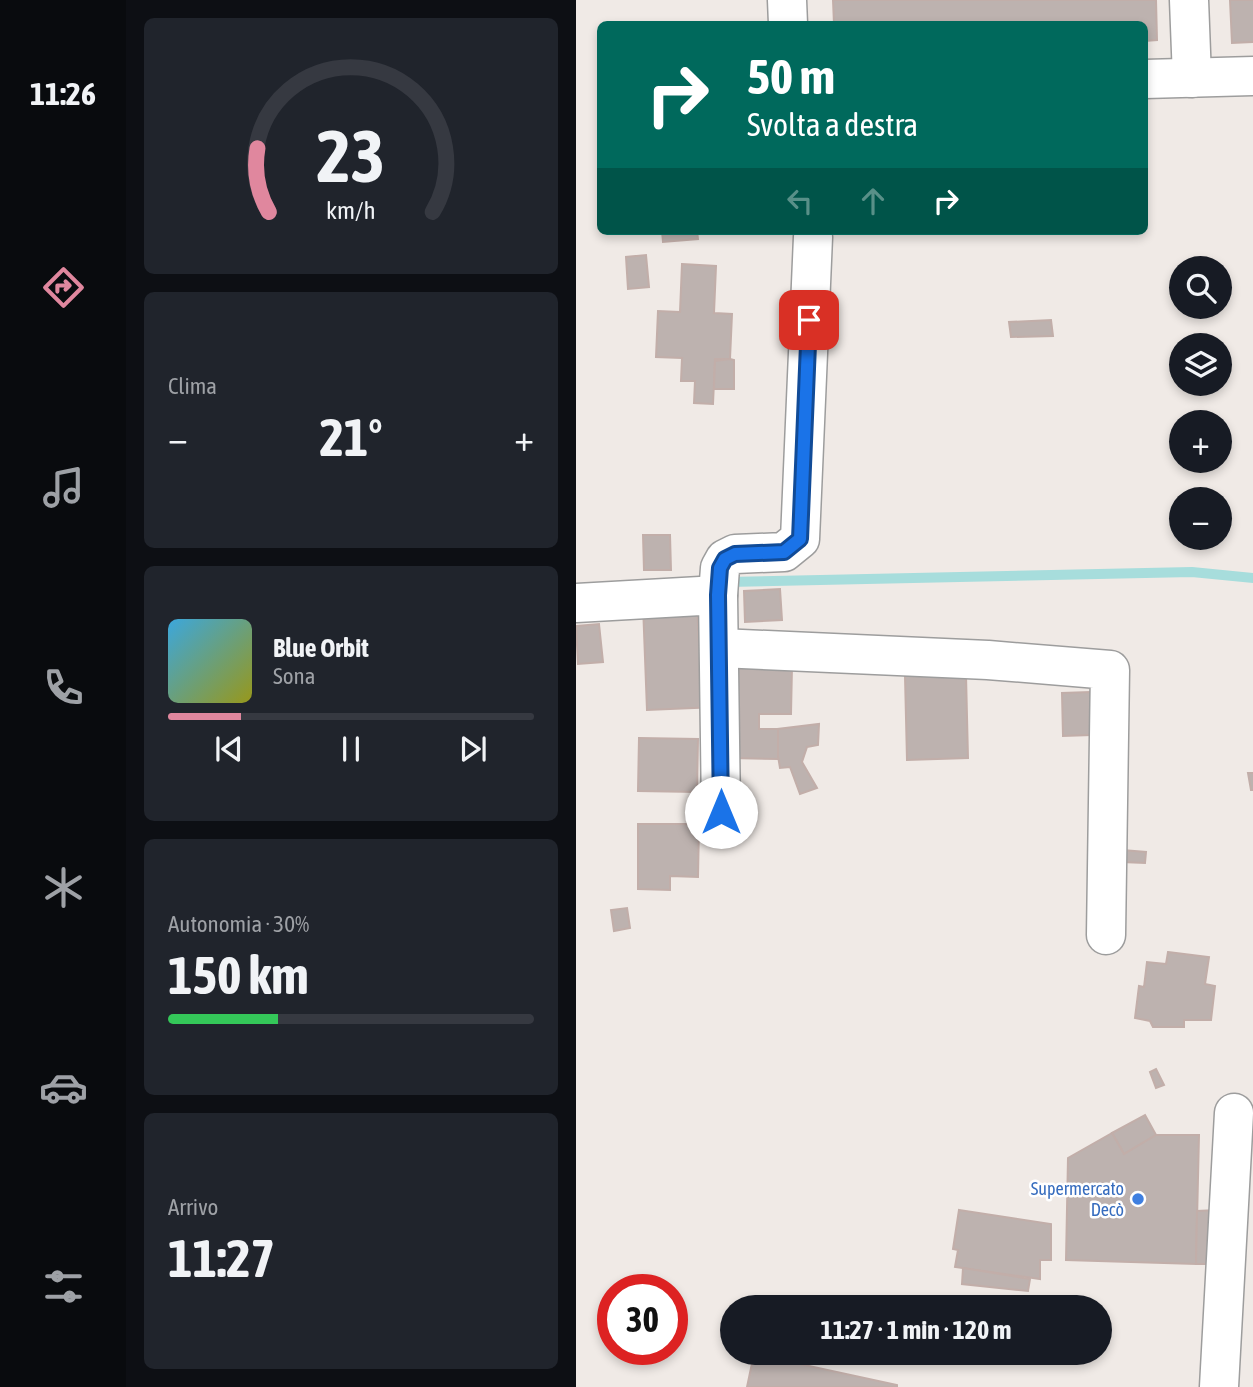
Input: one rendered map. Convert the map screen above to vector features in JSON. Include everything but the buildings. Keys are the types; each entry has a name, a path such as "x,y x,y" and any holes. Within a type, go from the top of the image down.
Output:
{"street":[{"path":"787,0 788,21"},
{"path":"1189,0 1192,78"},
{"path":"1148,79 1253,76"},
{"path":"721,812 719,582 725,559 735,554 784,552 800,539 813,237"},
{"path":"576,603 719,582"},
{"path":"720,648 988,660 1110,670 1106,935"},
{"path":"1219,1387 1234,1113"}],"waterway":[{"path":"727,582 1192,572 1254,578"}],"place":[{"name":"Supermercato Decò","path":"1138,1199"}],"route":[{"path":"721,812 718,595 720,568 725,559 735,554 784,552 800,539 809,320"}]}
